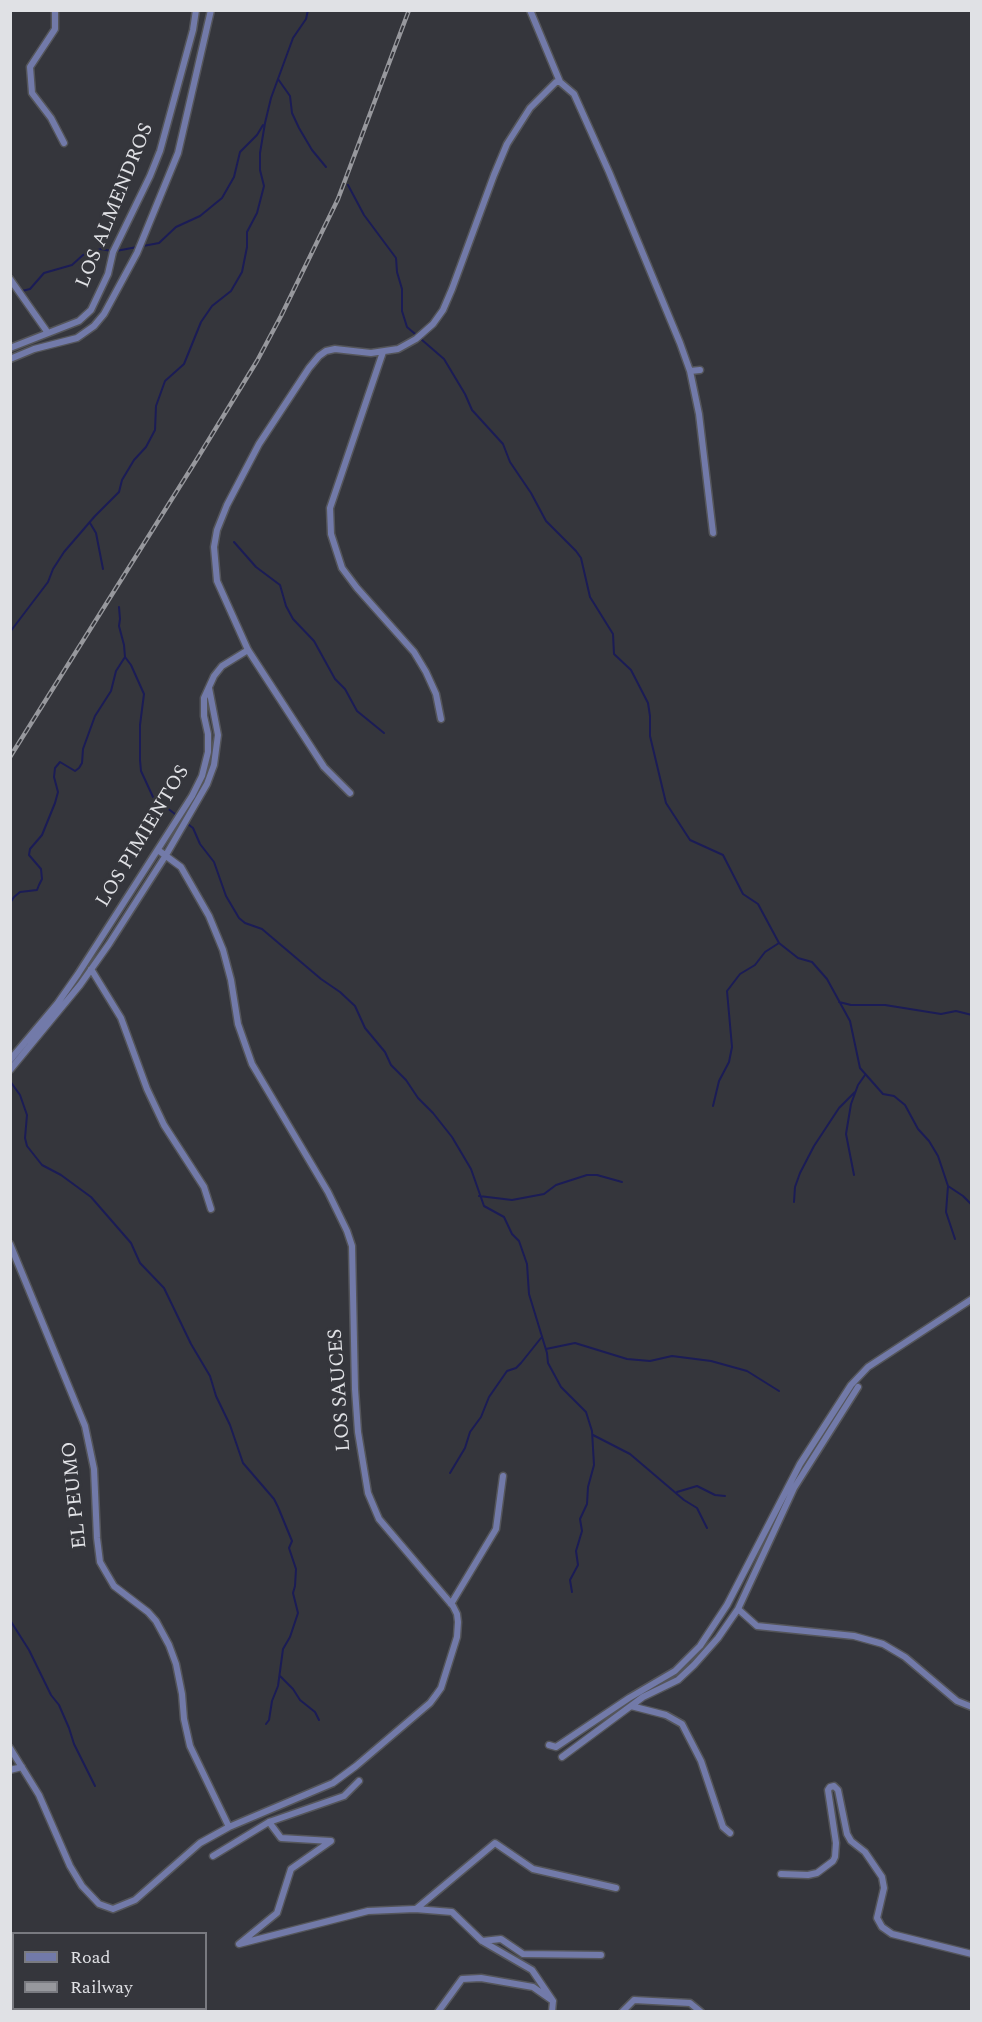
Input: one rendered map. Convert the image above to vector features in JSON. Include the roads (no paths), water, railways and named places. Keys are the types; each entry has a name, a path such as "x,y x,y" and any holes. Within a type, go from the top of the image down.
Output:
{"street":[{"path":"55,10 56,29 30,67 32,93 51,118 64,143"},
{"name":"LOS ALMENDROS","path":"10,348 79,321 91,310 108,274 113,252 160,152 193,30 196,10"},
{"name":"LOS ALMENDROS","path":"10,359 34,349 72,339 89,331 99,320 137,253 178,153 212,10"},
{"path":"530,10 560,82 574,94 609,171 690,371 699,414 713,533"},
{"path":"350,793 324,767 248,650 217,581 213,547 227,505 259,444 319,356 335,349 383,352 398,349 416,339 433,324 443,310 507,144 530,108 556,82 560,82"},
{"path":"10,279 48,333"},
{"path":"63,327 72,339"},
{"path":"383,352 330,508 330,534 342,568 414,652 436,694 441,719"},
{"path":"690,371 699,370"},
{"path":"209,687 222,666 248,650"},
{"name":"LOS PIMIENTOS","path":"10,1060 57,1004 78,974 192,796 205,768 209,743 204,716 204,698 209,687"},
{"name":"LOS PIMIENTOS","path":"10,1070 91,969 166,855 207,784 214,765 218,735 209,687"},
{"name":"LOS SAUCES","path":"158,850 181,867 209,916 223,950 231,980 238,1024 252,1064 328,1192 352,1246 358,1432 368,1493 373,1507 378,1519 457,1614 457,1636 441,1688 430,1703 333,1783 229,1827"},
{"path":"91,969 121,1018 147,1089 165,1125 204,1187 211,1209"},
{"name":"EL PEUMO","path":"10,1244 88,1434 94,1469 100,1562 114,1586 156,1621 169,1645 176,1664 190,1746 229,1827"},
{"path":"549,1745 556,1747 629,1698 675,1671 700,1646 727,1605 800,1464 851,1385 868,1367 972,1299"},
{"path":"562,1756 643,1697 678,1680 718,1638 738,1608 794,1488 858,1387"},
{"path":"451,1604 496,1529 503,1476"},
{"path":"738,1608 757,1626 854,1636 883,1644 905,1657 957,1701 972,1707"},
{"path":"631,1706 666,1715 682,1724 701,1761 723,1827 730,1833"},
{"path":"10,1748 39,1795 70,1866 92,1897 106,1907 113,1909 129,1904 200,1843 229,1827"},
{"path":"10,1770 22,1767"},
{"path":"213,1856 269,1822 344,1796 360,1781"},
{"path":"781,1874 817,1873 833,1862 836,1843 828,1790 830,1786 834,1786 838,1790 847,1834 851,1841 865,1852 882,1877 884,1888 877,1918 882,1927 892,1934 972,1954"},
{"path":"269,1822 281,1838 331,1841 291,1869 277,1913 239,1944 368,1911 415,1909 452,1912 482,1941 532,1970 553,2001 552,2012"},
{"path":"415,1909 495,1843 533,1869 616,1888"},
{"path":"482,1941 501,1939 523,1954 601,1955"},
{"path":"438,2012 462,1979 481,1978 533,1987 553,2001"},
{"path":"622,2012 634,2000 690,2003 701,2012"}],"waterway":[{"path":"10,632 48,582 64,552 119,492 122,480 134,460 146,447 155,430 156,406 165,381 184,364 201,322 212,306 231,291 242,272 247,247 247,232 257,213 264,186 260,170 260,153 271,98 293,38 306,19 308,10"},
{"path":"278,79 290,96 292,113 299,128 312,150 326,167"},
{"path":"143,246 159,243 176,227 200,216 222,198 234,177 240,152 257,135 263,125"},
{"path":"348,185 364,215 396,258 402,289 402,311 407,327 444,359 472,410 503,444 510,462 546,521 581,558 590,597 613,634 614,654 631,670 648,703 650,736 666,803 690,840 723,855 743,894 758,904 779,943 798,958 812,962 827,979 850,1021 860,1068 883,1094 894,1096 905,1105 918,1129 938,1156 948,1186 946,1212 955,1239"},
{"path":"116,251 137,247"},
{"path":"22,291 30,289 44,273 72,265 83,255 101,249 111,251"},
{"path":"90,523 96,533 103,569"},
{"path":"234,542 256,567 280,585 286,606 293,619 314,641 335,679 345,689 357,711 384,733"},
{"path":"10,903 20,892 37,890 42,879 41,869 29,855 30,849 42,835 55,803 58,792 54,777 55,768 60,762 75,771 79,768 95,716 111,691 116,671 125,657 119,626 119,607"},
{"path":"125,657 144,694 140,725 140,760 141,771 153,797 193,828 200,844 214,862 226,896 239,918 245,923 262,929 355,1006 365,1028 385,1052 391,1065 452,1137 471,1169 484,1206 504,1217 512,1234 519,1241 527,1264 529,1294 548,1363 561,1387 586,1412 592,1431 594,1465 588,1487 587,1504 580,1519 582,1531 576,1551 578,1565 570,1580 572,1592"},
{"path":"713,1106 719,1081 729,1062 732,1047 727,991 740,974 755,965 765,952 779,943"},
{"path":"839,1002 851,1005 885,1005 941,1014 956,1011 972,1015"},
{"path":"854,1175 846,1134 851,1104 858,1085 865,1075"},
{"path":"10,1081 20,1095 27,1115 25,1138 27,1146 42,1165 61,1175 91,1197 131,1243 140,1263 164,1288 191,1344 210,1376 243,1463 274,1499 292,1541 289,1548 296,1569 293,1593 298,1613 290,1637 283,1649 278,1686 266,1724"},
{"path":"794,1202 795,1187 814,1146 839,1108 855,1092"},
{"path":"479,1196 512,1200 544,1194 556,1185 587,1175 597,1175 622,1182"},
{"path":"948,1186 972,1205"},
{"path":"450,1473 465,1448 470,1432 481,1417 489,1397 507,1371 516,1368 541,1338"},
{"path":"546,1349 575,1343 627,1359 650,1361 672,1356 711,1361 747,1371 779,1391"},
{"path":"593,1435 630,1454 684,1500 697,1508 707,1528"},
{"path":"677,1492 697,1486 715,1495 725,1496"},
{"path":"10,1620 29,1650 51,1695 59,1705 74,1744 95,1786"},
{"path":"280,1676 300,1700 315,1712 319,1720"}],"railway":[{"path":"10,757 257,361 338,199 409,10"}]}
